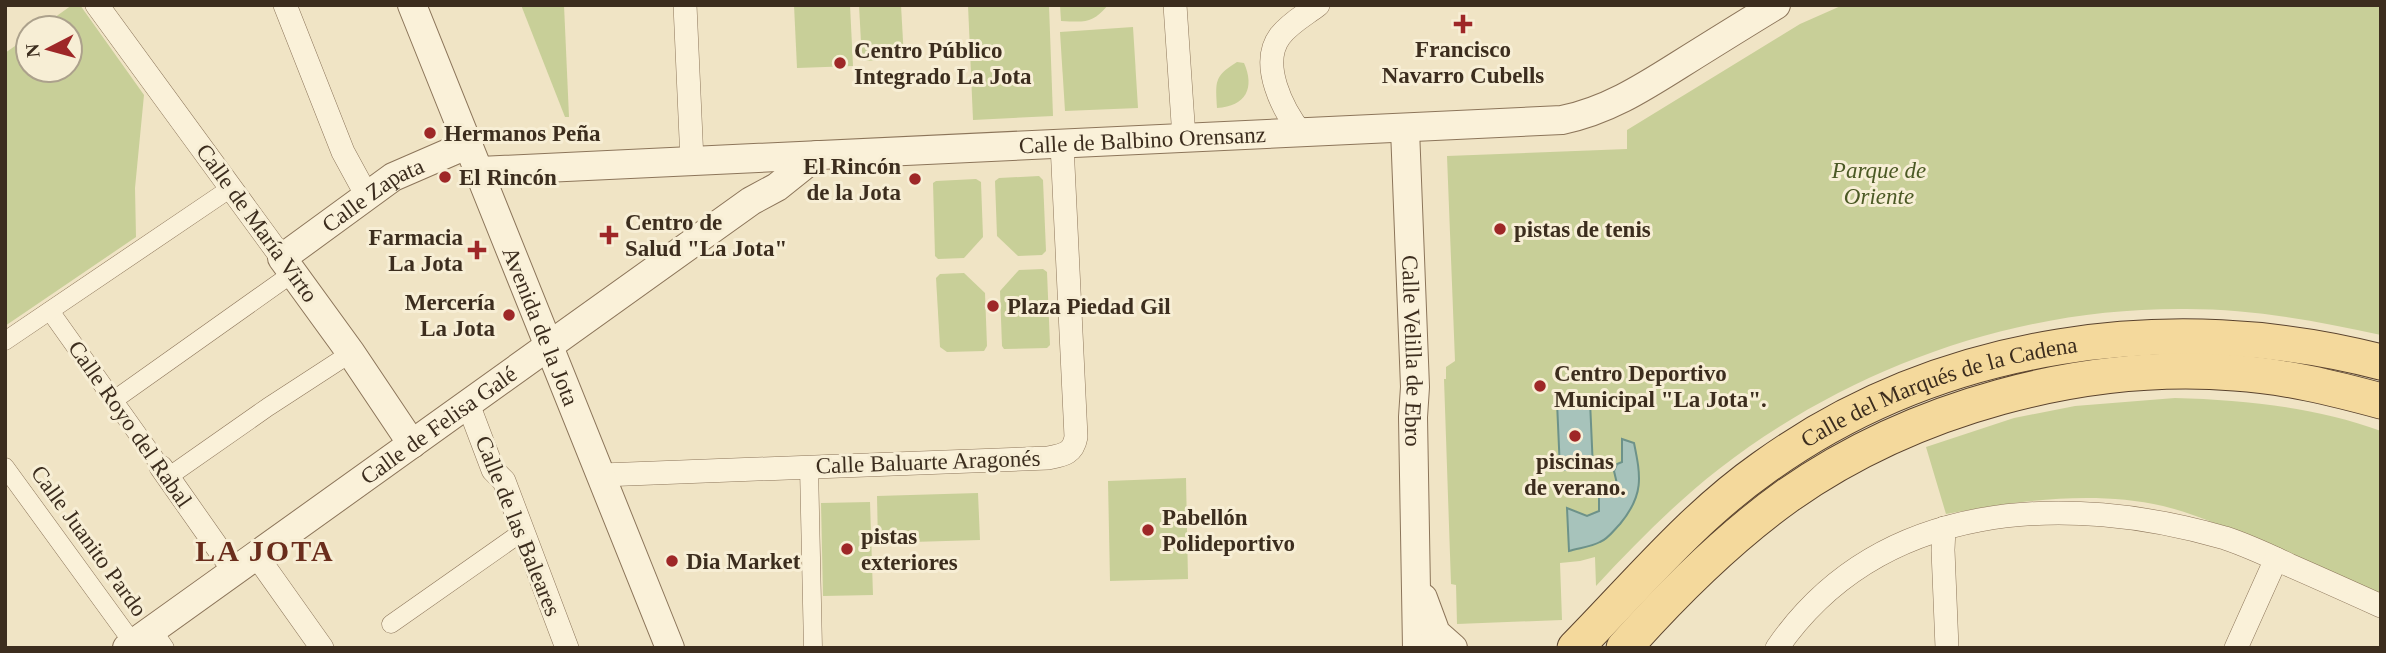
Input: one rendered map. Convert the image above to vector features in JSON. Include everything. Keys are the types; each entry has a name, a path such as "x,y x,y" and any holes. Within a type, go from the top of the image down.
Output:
{"main road":[{"name":"Calle del Marqués de la Cadena","path":"1575,648 1673,547 1762,468 1805,439 1850,414 1936,379 1991,361 2037,350 2125,338 2173,336 2276,341 2381,362"},
{"name":"Calle del Marqués de la Cadena","path":"1624,648 1678,590 1725,547 1787,497 1843,461 1908,429 1969,407 2019,393 2099,377 2189,371 2273,377 2324,386 2381,401"}],"street":[{"name":"Calle de María Virto","path":"97,5 351,354 411,444"},
{"path":"285,5 343,152 367,196"},
{"name":"Avenida de la Jota","path":"412,5 670,648"},
{"path":"685,5 692,161"},
{"path":"1175,5 1184,138"},
{"path":"1301,133 1287,115 1272,72 1274,46 1289,25 1318,5"},
{"name":"Calle de Balbino Orensanz","path":"480,171 1562,120 1586,115 1641,89 1776,5"},
{"name":"Calle Velilla de Ebro","path":"1405,129 1415,374 1413,417 1417,648"},
{"name":"Calle Zapata","path":"288,266 367,196 404,171 469,144"},
{"name":"Calle Baluarte Aragonés","path":"602,475 1048,458 1069,453 1074,447 1076,437 1062,144"},
{"name":"Calle de Felisa Galé","path":"144,642 245,563 751,201 778,187 817,155"},
{"path":"751,201 757,184 754,158"},
{"path":"5,341 231,188"},
{"path":"114,400 288,266"},
{"name":"Calle Royo del Rabal","path":"50,311 165,472 322,648"},
{"path":"165,472 351,354"},
{"name":"Calle de las Baleares","path":"468,404 494,470 504,481 563,646"},
{"name":"Calle Juanito Pardo","path":"5,467 144,642"},
{"path":"809,467 813,648"},
{"path":"1777,648 1809,609 1854,570 1886,551 1969,520 2009,514 2071,512 2121,516 2227,539 2381,606"},
{"path":"1944,528 1947,648"},
{"path":"391,624 522,532"},
{"path":"2236,648 2276,559"},
{"name":"Calle Velilla de Ebro","path":"1417,574 1436,633 1453,648"}],"green space":[{"path":"72,5 80,5 144,95 135,188 136,237 5,326 5,53 14,47 14,84 84,84 84,14 59,14"},
{"path":"521,5 564,5 569,117 565,117"},
{"path":"794,5 850,5 853,66 797,68"},
{"path":"859,5 901,5 904,59 862,61"},
{"path":"968,5 1049,5 1053,116 973,120"},
{"path":"1060,5 1108,5 1092,19 1076,22 1061,21"},
{"name":"Parque de Oriente","path":"1843,5 2381,5 2381,335 2236,311 2124,311 2061,319 2000,332 1940,350 1881,373 1824,400 1770,432 1686,496 1596,586 1595,557 1560,563 1562,620 1457,624 1456,585 1451,584 1444,379 1446,367 1455,361 1447,156 1627,149 1627,130 1800,24"},
{"path":"1133,27 1138,108 1065,111 1060,32"},
{"path":"1237,62 1244,63 1247,72 1246,94 1235,104 1217,108 1216,92 1220,76"},
{"path":"1039,176 1043,180 1046,251 1042,255 1018,256 997,236 995,181 999,178"},
{"path":"976,179 981,182 983,237 964,258 938,259 935,256 933,183"},
{"path":"1043,269 1047,272 1050,345 1047,348 1004,349 1000,291 1019,270"},
{"path":"964,273 985,293 987,346 984,351 947,352 940,347 936,278 940,274"},
{"path":"2175,398 2279,406 2330,416 2381,431 2381,595 2214,523 2163,506 2109,499 2054,499 1946,514 1926,447 2014,418 2075,406"},
{"name":"Pabellón Polideportivo","path":"1186,478 1188,579 1110,581 1108,481"},
{"path":"978,493 980,540 878,543 877,496"},
{"name":"pistas exteriores","path":"870,502 873,595 823,596 821,503"}],"water":[{"name":"piscinas de verano.","path":"1590,401 1593,469 1560,470 1557,402"},
{"path":"1622,439 1634,443 1639,485 1633,504 1628,514 1606,539 1569,551 1567,508 1587,516 1599,511 1599,495 1608,488 1618,488 1614,471 1617,464 1622,462"}],"place":[{"name":"Francisco Navarro Cubells","path":"1463,24"},
{"name":"Centro Público Integrado La Jota","path":"840,63"},
{"name":"Hermanos Peña","path":"430,133"},
{"name":"El Rincón","path":"445,177"},
{"name":"El Rincón de la Jota","path":"915,179"},
{"name":"pistas de tenis","path":"1500,229"},
{"name":"Centro de Salud \"La Jota\"","path":"609,235"},
{"name":"Farmacia La Jota","path":"477,250"},
{"name":"Plaza Piedad Gil","path":"993,306"},
{"name":"Mercería La Jota","path":"509,315"},
{"name":"Centro Deportivo Municipal \"La Jota\".","path":"1540,386"},
{"name":"piscinas de verano.","path":"1575,436"},
{"name":"Pabellón Polideportivo","path":"1148,530"},
{"name":"pistas exteriores","path":"847,549"},
{"name":"Dia Market","path":"672,561"}],"district":[{"name":"LA JOTA","path":"265,550"}]}
